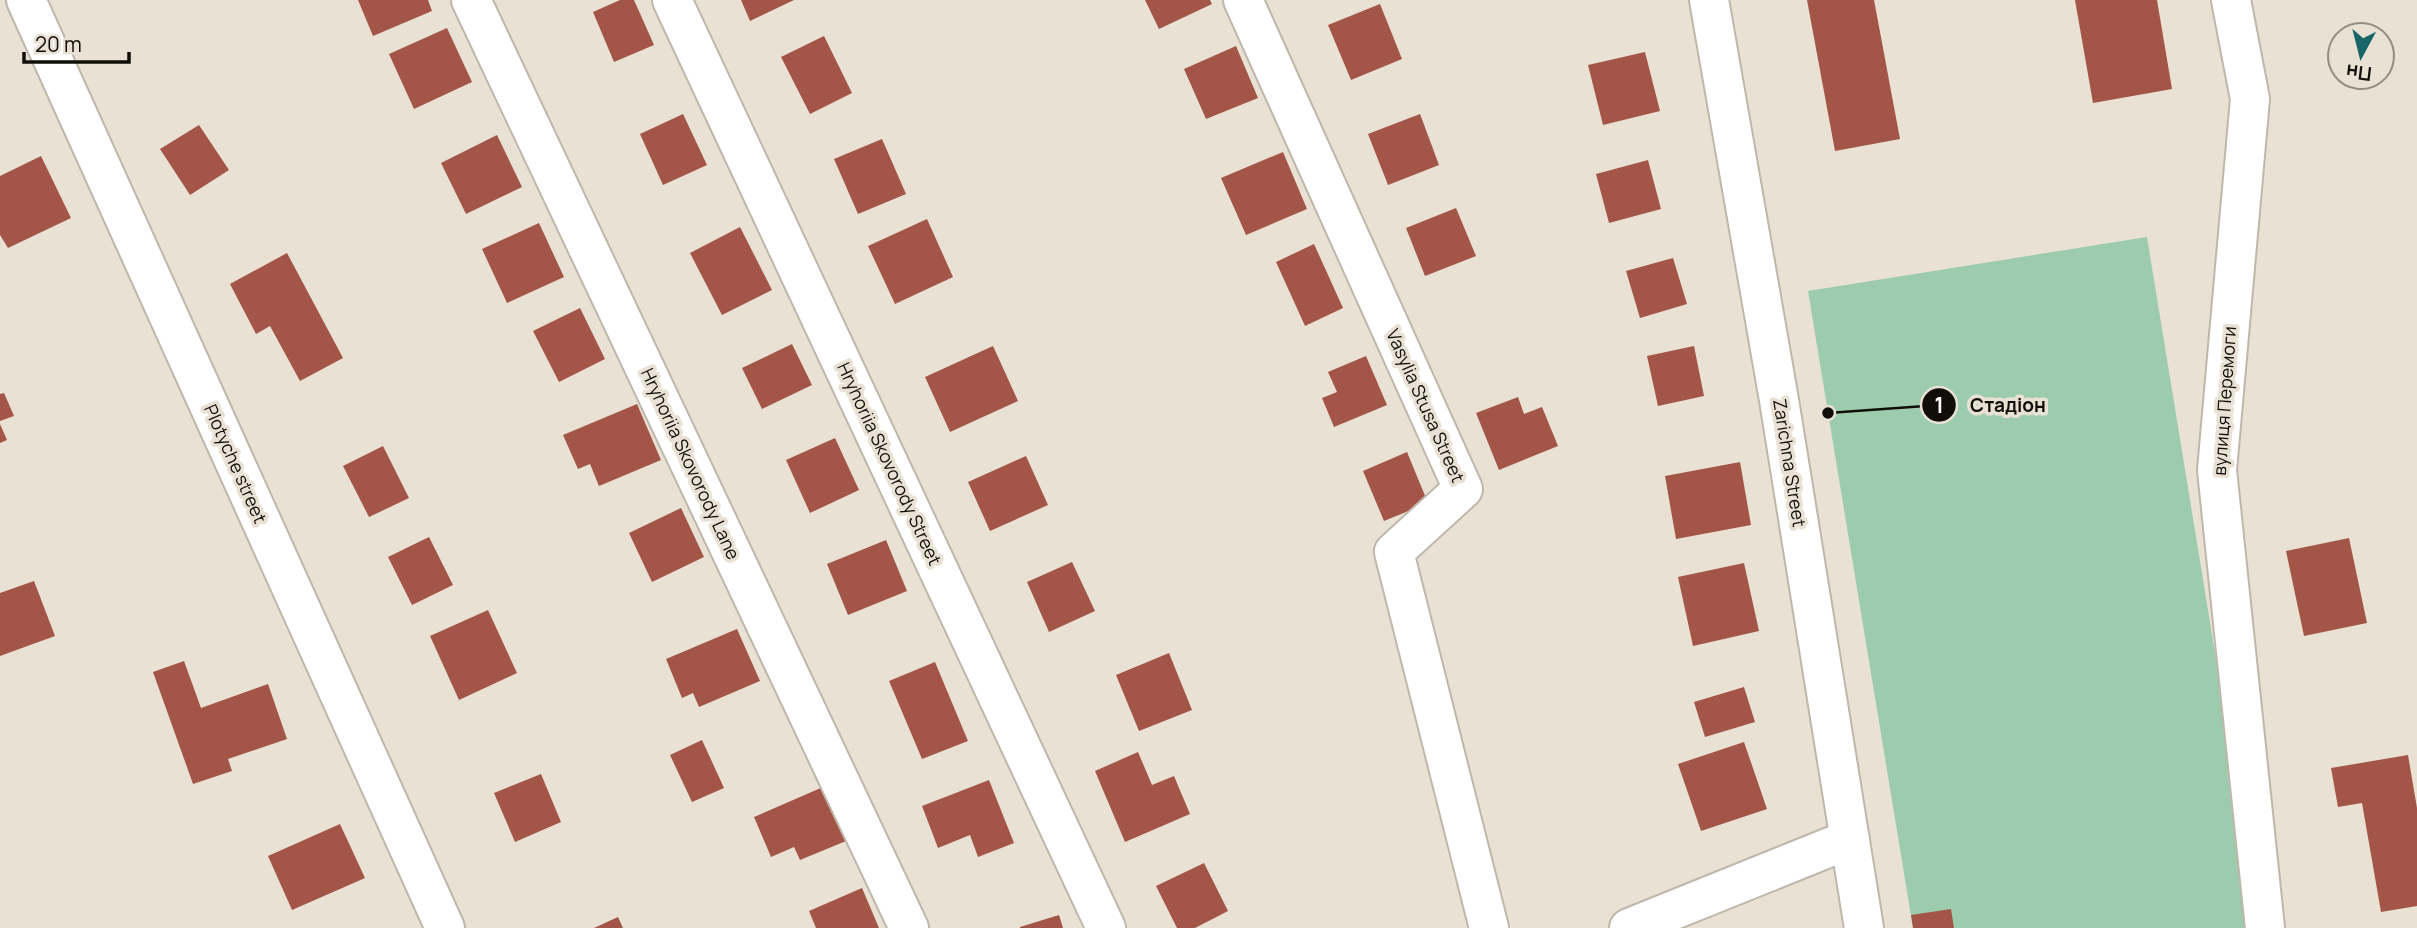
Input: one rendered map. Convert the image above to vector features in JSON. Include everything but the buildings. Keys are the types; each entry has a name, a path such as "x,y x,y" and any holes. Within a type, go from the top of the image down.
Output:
{"street":[{"name":"Plotyche street","path":"26,0 444,928"},
{"name":"Hryhoriia Skovorody Lane","path":"471,0 909,928"},
{"name":"Hryhoriia Skovorody Street","path":"672,0 1106,928"},
{"name":"Vasylia Stusa Street","path":"1243,0 1463,489 1394,552 1489,928"},
{"name":"Zarichna Street","path":"1709,0 1779,400 1864,928"},
{"name":"вулиця Перемоги","path":"2231,0 2250,99 2217,470 2265,928"},
{"path":"1629,928 1850,839"}],"green space":[{"path":"2147,237 2260,928 1913,928 1808,291"}],"place":[{"name":"Стадіон","path":"1828,413"}]}
